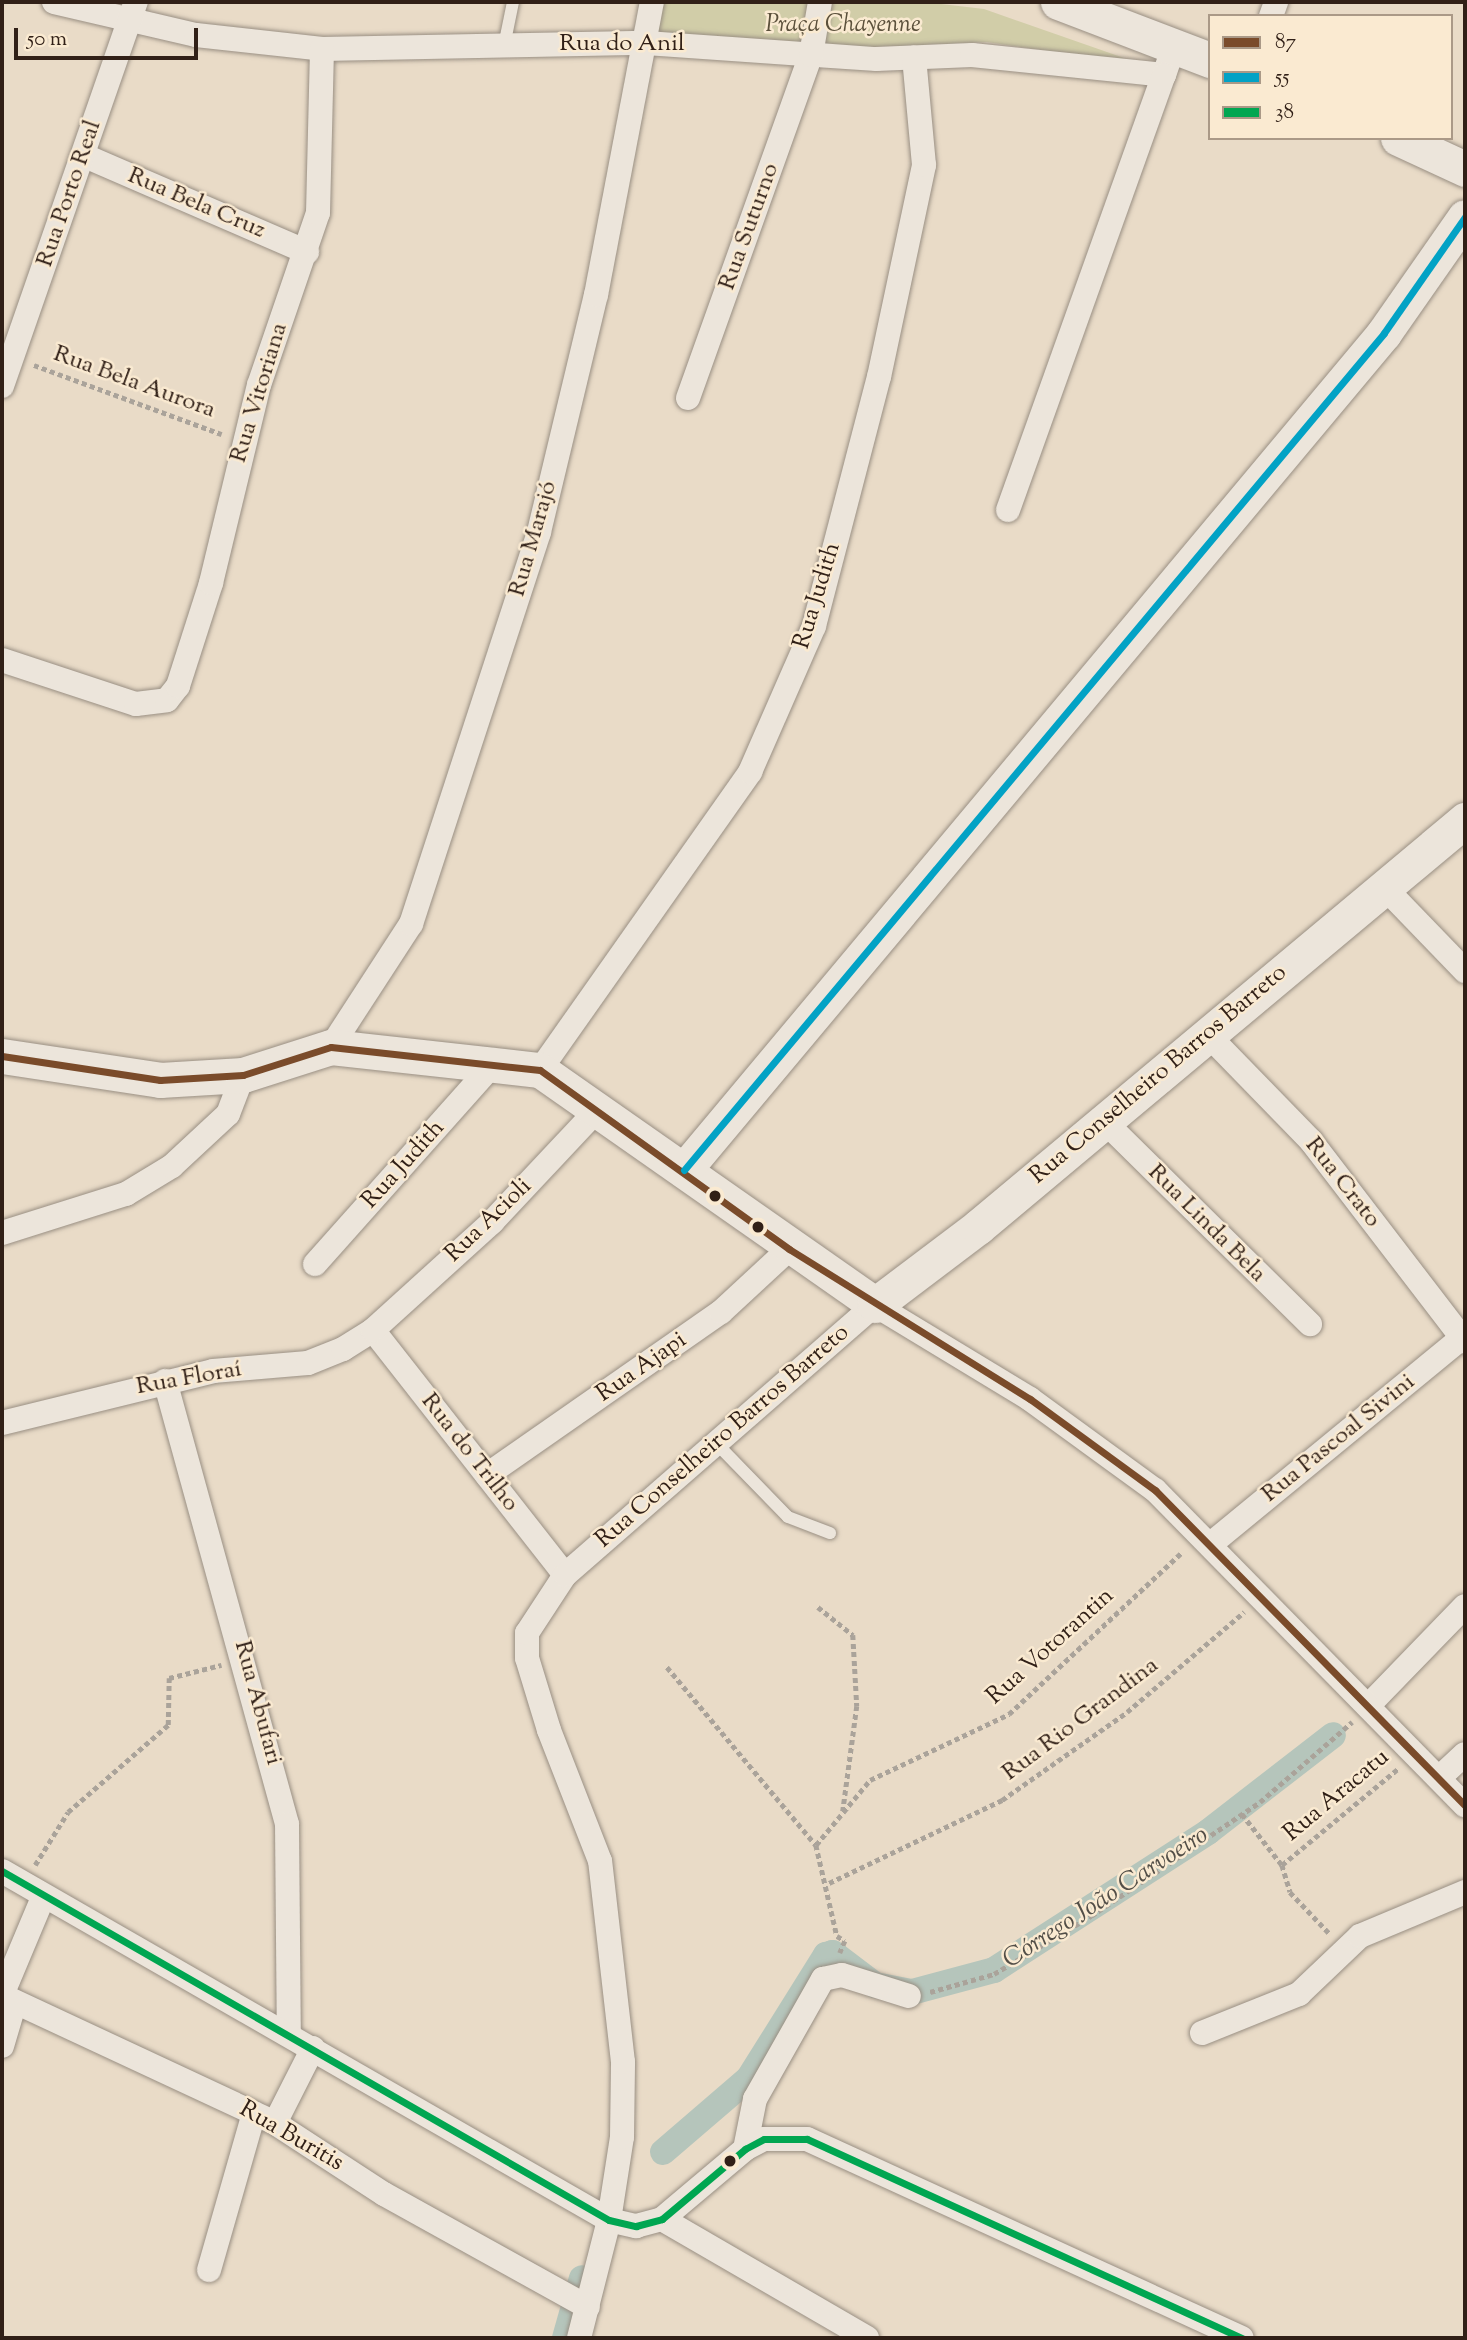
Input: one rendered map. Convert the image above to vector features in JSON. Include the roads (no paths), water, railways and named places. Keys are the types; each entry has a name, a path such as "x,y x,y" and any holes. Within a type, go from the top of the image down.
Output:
{"street":[{"name":"Rua do Anil","path":"54,2 133,10 196,35 322,49 646,43 811,55 972,55 1169,60"},
{"name":"Rua Marajó","path":"331,1047 411,924 539,532 646,43 652,2"},
{"name":"Rua Suturno","path":"688,398 811,55 820,2"},
{"path":"1058,2 1108,9 1169,60 1208,60"},
{"name":"Rua Porto Real","path":"2,386 85,156 133,10"},
{"name":"Rua Vitoriana","path":"2,660 136,704 167,700 178,686 211,583 243,441 307,252 321,178 322,49"},
{"name":"Rua Judith","path":"540,1070 750,772 814,626 879,377 925,165 914,57"},
{"path":"1008,510 1169,60"},
{"path":"1402,140 1465,169"},
{"name":"Rua Bela Cruz","path":"85,156 307,252"},
{"path":"684,1170 1384,333 1465,217"},
{"name":"Rua Conselheiro Barros Barreto","path":"579,2338 578,2302 609,2220 624,2104 608,1900 589,1826 527,1658 527,1633 565,1575 875,1305 1105,1122 1465,820"},
{"path":"1384,887 1465,971"},
{"name":"Rua Crato","path":"1208,1035 1311,1141 1464,1338"},
{"path":"2,1056 160,1080 243,1075 331,1047 540,1070 600,1107 789,1249 1067,1425 1207,1539 1465,1805"},
{"name":"Rua Judith","path":"315,1264 493,1064"},
{"path":"2,1233 126,1194 172,1166 228,1114 243,1075"},
{"name":"Rua Acioli","path":"373,1330 492,1222 600,1107"},
{"name":"Rua Linda Bela","path":"1105,1122 1310,1324"},
{"name":"Rua Ajapi","path":"487,1475 721,1312 789,1249"},
{"name":"Rua Floraí","path":"2,1423 165,1381 308,1363 373,1330"},
{"name":"Rua do Trilho","path":"373,1330 565,1575"},
{"name":"Rua Pascoal Sivini","path":"1207,1539 1464,1338"},
{"name":"Rua Abufari","path":"165,1381 246,1659 287,1824 289,2033"},
{"path":"1368,1706 1465,1605"},
{"path":"1439,1778 1465,1754"},
{"path":"2,1871 289,2033 609,2220 636,2226 662,2219 745,2148 764,2139 807,2139 1242,2338"},
{"path":"2,2046 7,1998 34,1889"},
{"path":"1202,2034 1299,1994 1346,1951 1379,1926 1465,1892"},
{"path":"745,2148 755,2099 816,1989 831,1975 909,1996"},
{"name":"Rua Buritis","path":"7,1998 265,2118 384,2194 578,2302"},
{"path":"209,2270 265,2118 313,2048"},
{"path":"662,2219 867,2338"}],"lane":[{"path":"505,46 513,2"},
{"path":"716,1443 788,1517 830,1533"}],"waterway":[{"name":"Córrego João Carvoeiro","path":"663,2152 749,2078 826,1955 833,1953 875,1985 912,1992 994,1970 1208,1832 1333,1735"},
{"name":"Córrego João Carvoeiro","path":"565,2338 582,2278"}],"park label":[{"name":"Praça Chayenne","path":"843,26"}]}
